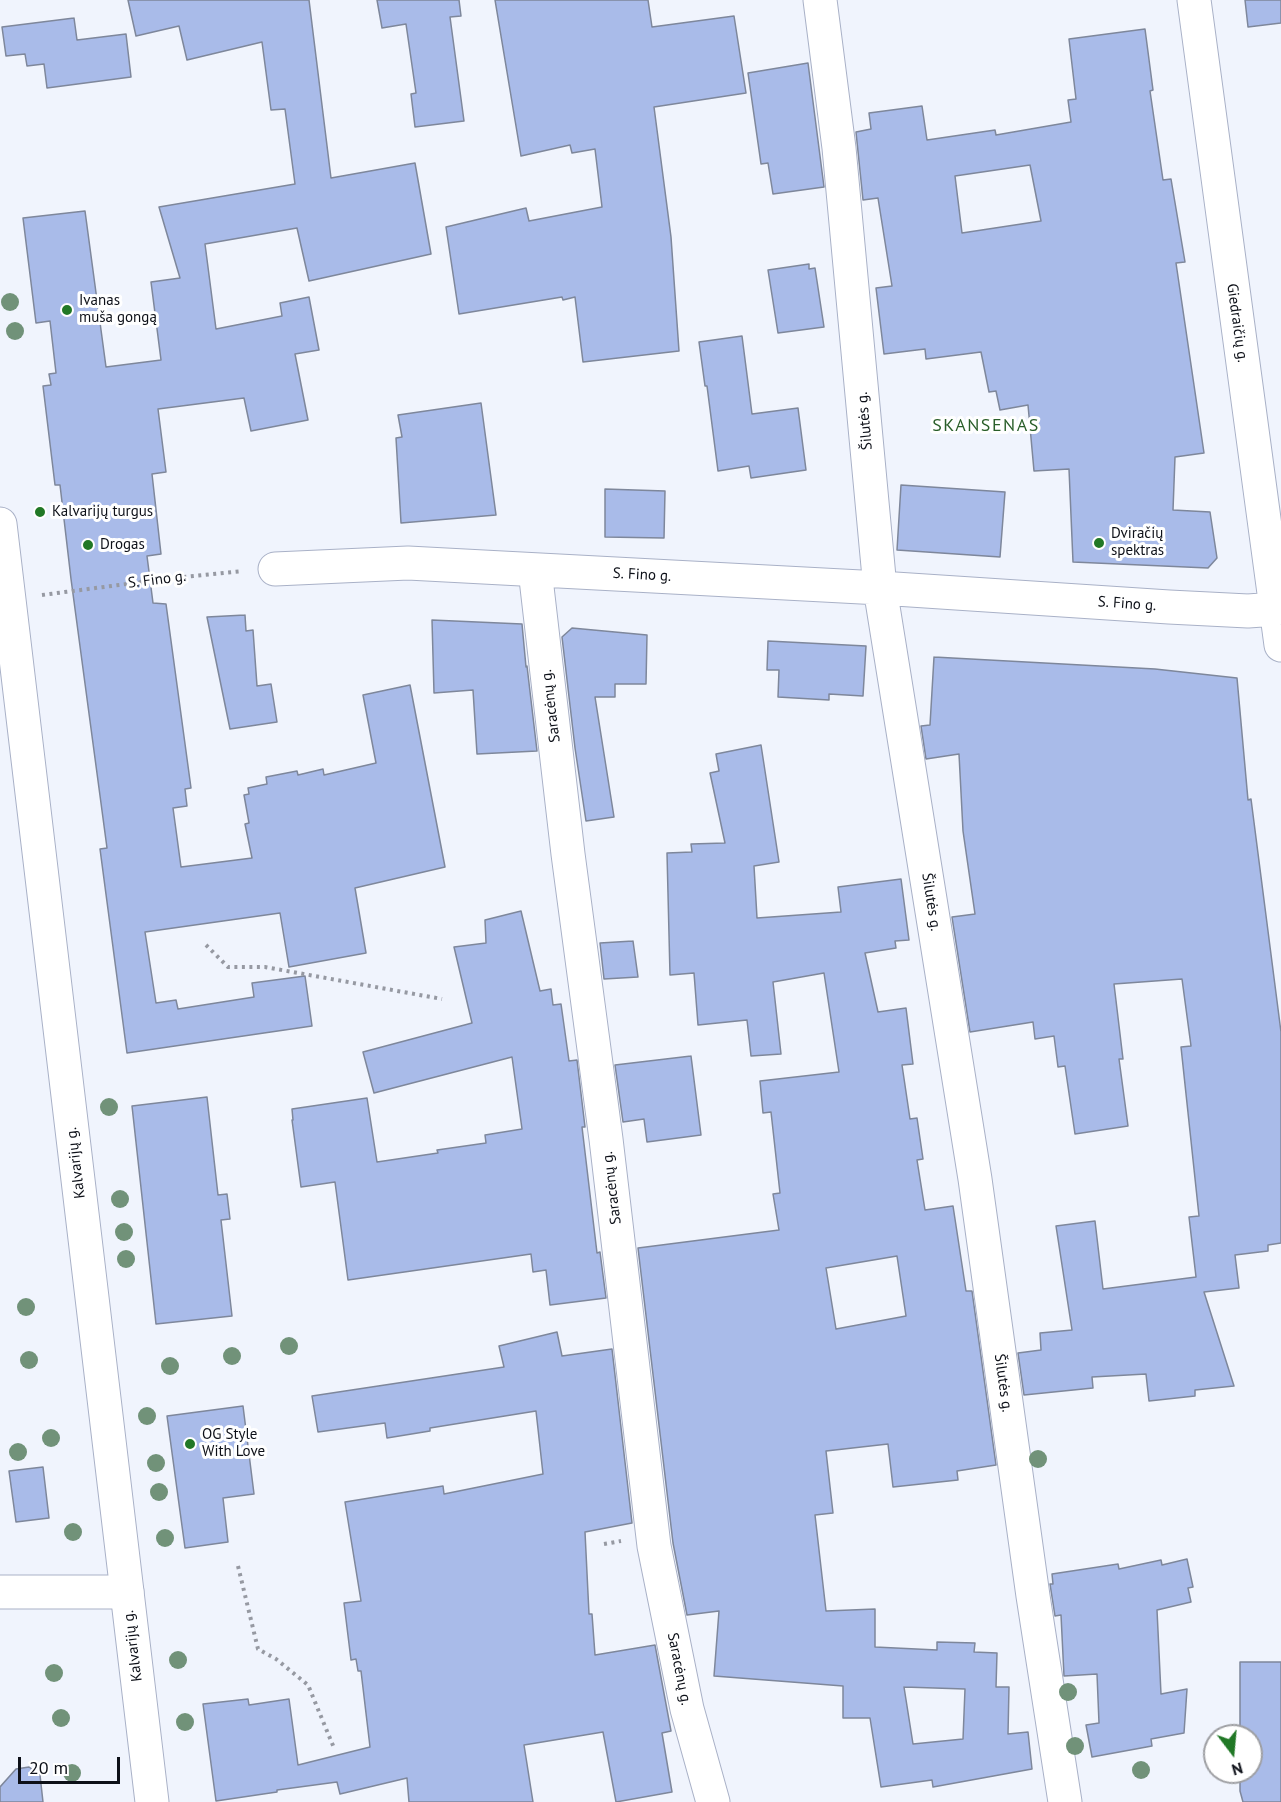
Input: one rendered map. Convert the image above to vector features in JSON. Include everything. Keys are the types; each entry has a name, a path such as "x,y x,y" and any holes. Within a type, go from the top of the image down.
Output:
{"street":[{"name":"Šilutės g.","path":"820,0 839,148 880,588 973,1168 1031,1585 1065,1802"},
{"name":"Giedraičių g.","path":"1194,0 1281,645"},
{"name":"Kalvarijų g.","path":"0,525 2,566 9,600 152,1802"},
{"name":"S. Fino g.","path":"275,569 408,563 1203,608 1276,609"},
{"name":"Saracėnų g.","path":"535,570 654,1546 687,1709 713,1802"},
{"path":"0,1592 127,1592"}],"path":[{"name":"S. Fino g.","path":"9,600 173,578 275,569"},
{"path":"206,945 228,967 265,967 442,999"},
{"path":"238,1566 258,1649 276,1659 308,1685 334,1748"}],"building":[{"path":"128,0 309,0 331,178 415,163 431,254 309,281 297,228 205,244 216,329 282,316 280,303 309,297 319,350 295,354 308,420 251,431 244,398 158,409 166,472 152,474 161,554 147,556 153,603 166,604 191,788 185,789 187,806 173,808 181,867 252,858 245,824 249,823 244,795 249,794 248,788 267,784 266,777 297,771 298,775 323,769 324,775 376,763 363,695 410,685 445,867 355,888 366,953 289,967 280,913 145,932 156,1003 176,1000 178,1009 254,997 252,983 305,976 312,1026 127,1053 100,849 107,848 60,485 55,485 43,386 51,385 49,374 56,373 50,321 36,323 23,218 85,211 106,367 161,360 151,282 180,278 159,207 295,184 285,109 271,110 262,42 187,60 179,26 136,36"},
{"path":"377,0 459,0 461,16 450,17 464,121 415,127 411,94 416,93 406,24 382,28"},
{"path":"495,0 648,0 652,27 734,16 746,93 654,107 671,237 679,351 583,362 575,297 563,300 562,297 459,314 446,227 526,208 529,221 602,207 595,149 572,153 570,145 521,156"},
{"path":"1245,0 1281,0 1281,23 1248,27"},
{"path":"74,18 77,40 126,34 131,77 47,88 44,64 27,66 25,54 6,56 2,27"},
{"path":"1145,29 1153,90 1150,91 1163,180 1171,179 1185,262 1176,263 1204,453 1175,457 1173,510 1210,512 1217,558 1208,568 1073,562 1069,469 1034,471 1028,405 1000,410 996,391 989,392 981,352 926,359 925,349 884,354 876,288 892,286 878,198 863,200 856,132 871,129 869,113 922,106 927,140 995,130 996,135 1071,122 1068,100 1076,99 1069,39","holes":["1030,165 1041,221 962,233 955,176"]},
{"path":"808,63 824,187 773,194 768,163 761,164 748,73"},
{"path":"809,264 809,269 815,268 824,327 778,333 768,270"},
{"path":"742,336 752,414 798,408 806,470 751,478 749,466 718,471 699,342"},
{"path":"481,403 496,515 401,523 396,438 402,437 398,415"},
{"path":"901,485 1005,492 1000,557 897,550"},
{"path":"605,489 665,491 664,538 605,537"},
{"path":"245,615 246,631 253,630 257,686 271,684 277,722 230,729 207,617"},
{"path":"432,620 522,624 537,751 477,754 473,690 434,693"},
{"path":"572,628 647,635 646,684 615,684 615,697 595,697 614,817 586,821 562,637"},
{"path":"768,641 866,646 863,696 829,694 829,700 778,697 779,670 767,670"},
{"path":"934,657 1155,669 1237,678 1248,800 1251,799 1281,1032 1281,1243 1268,1245 1268,1251 1235,1255 1239,1288 1204,1292 1234,1386 1195,1390 1195,1396 1149,1401 1146,1374 1092,1377 1093,1388 1024,1395 1018,1353 1041,1350 1040,1333 1072,1330 1056,1226 1095,1221 1103,1289 1196,1277 1189,1217 1199,1216 1181,1047 1191,1046 1182,979 1114,984 1123,1059 1119,1059 1128,1126 1075,1134 1065,1066 1058,1067 1054,1036 1035,1039 1033,1022 970,1032 952,917 975,914 963,831 959,754 926,759 921,726 930,725"},
{"path":"761,745 779,862 754,866 757,918 841,912 838,887 901,879 909,940 895,941 896,948 865,953 878,1012 906,1008 913,1064 902,1065 910,1119 917,1118 923,1159 917,1160 925,1210 953,1206 966,1291 972,1291 996,1465 957,1471 958,1480 893,1487 888,1444 826,1451 833,1513 815,1515 826,1611 875,1609 875,1647 937,1650 937,1642 975,1643 974,1652 997,1653 996,1687 1009,1687 1008,1734 1028,1732 1032,1769 933,1787 932,1780 881,1787 870,1718 843,1718 843,1686 714,1676 719,1611 687,1615 673,1543 638,1248 779,1230 773,1194 780,1193 771,1112 763,1113 760,1081 839,1072 824,973 773,982 781,1054 751,1056 747,1020 698,1025 694,973 670,975 667,853 692,852 691,844 725,843 710,773 719,771 716,754","holes":["897,1256 906,1316 836,1329 826,1268","904,1687 965,1689 963,1739 913,1744"]},
{"path":"521,911 540,991 551,989 553,1005 561,1004 569,1061 577,1060 585,1127 582,1127 597,1253 600,1252 606,1298 550,1305 546,1270 533,1272 531,1254 348,1280 335,1182 301,1187 292,1109 367,1098 377,1162 486,1143 485,1135 522,1129 512,1057 374,1093 363,1052 472,1023 454,947 486,943 485,920"},
{"path":"633,941 638,977 604,979 600,943"},
{"path":"691,1056 701,1135 647,1142 644,1119 623,1122 615,1065"},
{"path":"207,1097 218,1195 227,1194 230,1219 221,1220 232,1316 156,1324 132,1106"},
{"path":"557,1332 562,1356 612,1349 632,1523 585,1532 589,1614 592,1614 595,1655 655,1645 671,1731 662,1733 672,1792 616,1802 603,1732 524,1745 533,1802 409,1802 407,1778 340,1794 337,1782 216,1801 203,1704 248,1699 249,1705 289,1699 298,1765 370,1747 361,1671 358,1671 356,1659 351,1660 344,1603 361,1601 345,1502 443,1486 444,1494 543,1474 536,1411 430,1428 430,1431 387,1438 385,1423 318,1432 312,1396 504,1367 499,1346"},
{"path":"243,1406 254,1494 223,1498 228,1542 185,1548 167,1416"},
{"path":"43,1467 49,1518 16,1522 9,1471"},
{"path":"1187,1559 1193,1587 1188,1588 1191,1602 1157,1610 1161,1694 1187,1689 1184,1733 1151,1739 1152,1746 1092,1757 1086,1725 1099,1723 1097,1674 1064,1676 1061,1615 1055,1616 1050,1584 1053,1584 1052,1574 1118,1564 1119,1569 1161,1560 1162,1565"},
{"path":"1240,1662 1281,1662 1281,1802 1243,1802 1240,1784 1263,1784 1263,1724 1240,1724"},
{"path":"29,1767 40,1775 43,1802 0,1802 0,1787 16,1769"}],"place":[{"name":"Ivanas muša gongą","path":"67,310"},
{"name":"Kalvarijų turgus","path":"40,512"},
{"name":"Dviračių spektras","path":"1099,543"},
{"name":"Drogas","path":"88,545"},
{"name":"OG Style With Love","path":"190,1444"}],"district":[{"name":"SKANSENAS","path":"986,426"}]}
